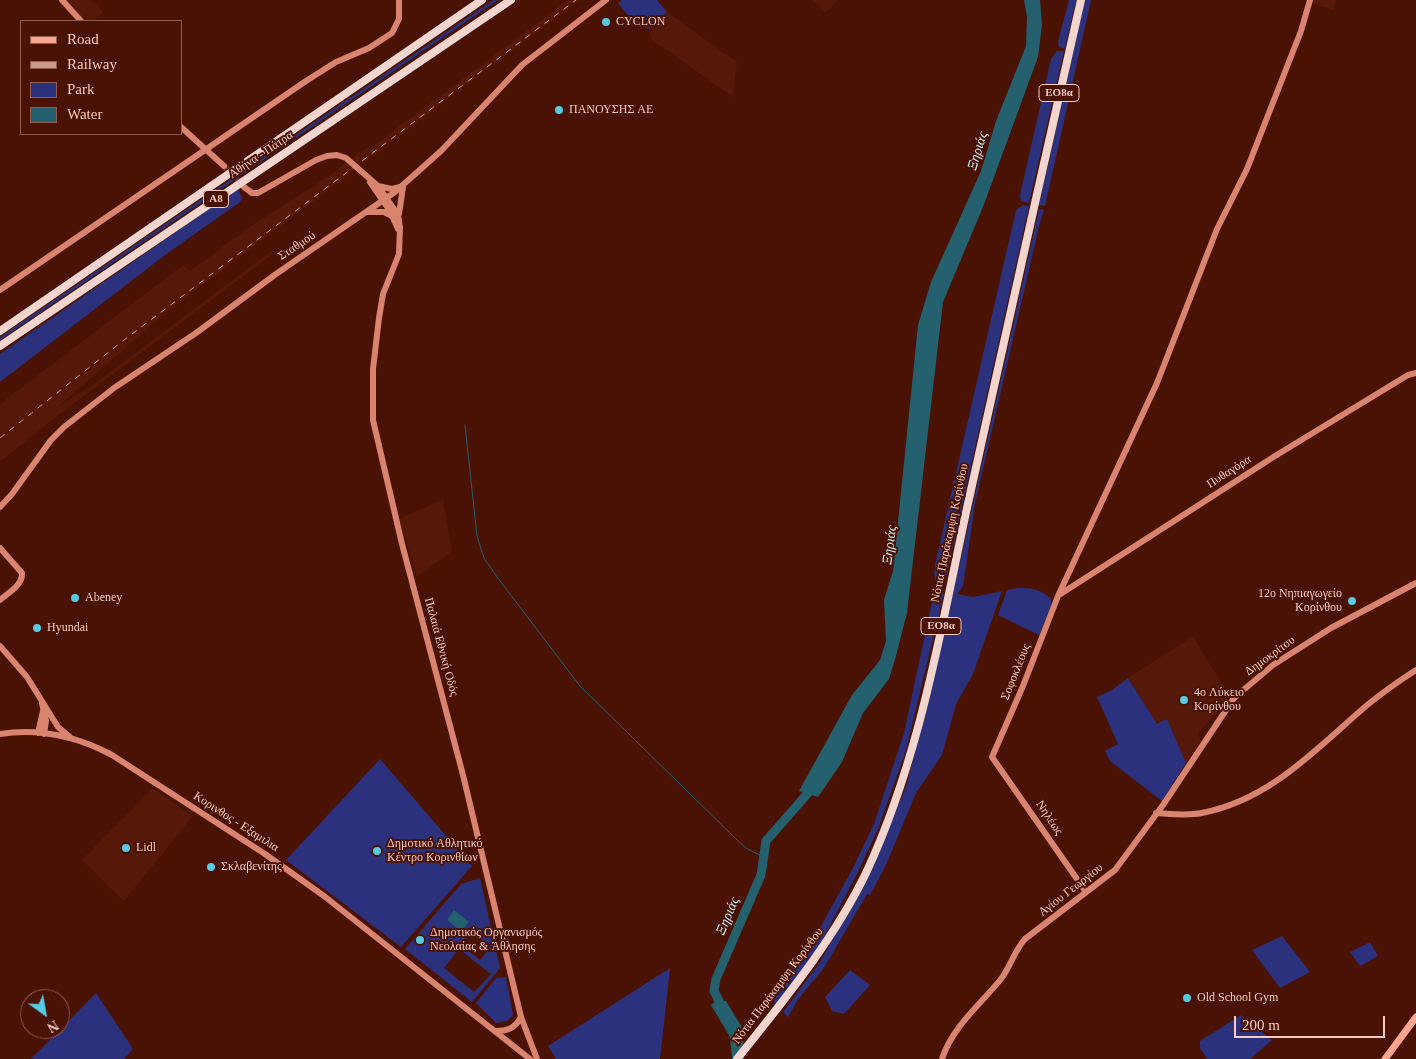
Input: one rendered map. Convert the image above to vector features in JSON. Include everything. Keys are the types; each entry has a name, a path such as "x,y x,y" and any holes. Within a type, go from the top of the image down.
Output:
{"highway":[{"name":"Αθήνα - Πάτρα","path":"0,331 482,0"},
{"name":"Αθήνα - Πάτρα","path":"0,346 511,0"},
{"name":"Νότια Παράκαμψη Κορίνθου","path":"737,1059 823,947 857,890 885,828 906,773 1081,0"}],"main road":[{"path":"1385,1059 1416,1017"}],"street":[{"path":"62,0 81,20"},
{"path":"0,290 321,71 389,36 399,22 399,0"},
{"name":"Σταθμού","path":"0,507 17,488 51,440 84,411 404,185 441,151 522,65 606,0"},
{"name":"Σοφοκλέους","path":"992,757 1023,686 1058,596 1158,383 1214,237 1247,169 1301,31 1310,0"},
{"path":"182,128 224,166"},
{"path":"244,187 252,193 258,193 316,160 333,155 346,158 385,199"},
{"path":"368,179 378,186 392,189 404,185"},
{"path":"399,220 399,200 404,185"},
{"path":"378,186 385,199"},
{"name":"Παλαιά Εθνική Οδός","path":"385,199 400,238"},
{"name":"Παλαιά Εθνική Οδός","path":"385,199 399,220 400,238 396,263 383,294 378,318 373,369 373,420 402,544 463,775 521,1017 537,1059"},
{"path":"366,213 384,212 392,216"},
{"name":"Πυθαγόρα","path":"1058,596 1275,456 1408,375 1416,373"},
{"path":"0,548 22,573 22,577 20,582 0,600"},
{"name":"Δημοκρίτου","path":"1156,813 1234,698 1274,665 1330,628 1416,583"},
{"path":"0,646 27,677 58,727 71,738"},
{"path":"1156,813 1200,813 1225,807 1256,794 1285,777 1368,705 1416,670"},
{"path":"40,697 43,711 41,733"},
{"name":"Κορινθος - Εξαμιλια","path":"0,734 41,733 71,738 90,743 112,755 265,854 370,931 530,1059"},
{"name":"Νηλέως","path":"992,757 1086,892"},
{"name":"Αγίου Γεωργίου","path":"942,1059 962,1023 1002,978 1020,944 1114,870 1156,813"},
{"path":"494,1031 510,1029 517,1025 521,1017"}],"shaded area":[{"path":"65,0 92,0 103,12 95,20 84,20"},
{"path":"568,0 579,0 165,313 58,407 98,381 271,251 273,254 61,413 0,462 0,404 183,265 190,271 248,228 326,178 369,146 372,147"},
{"path":"812,0 837,0 826,13"},
{"path":"1312,0 1336,0 1334,10 1311,4"},
{"path":"667,12 737,62 733,97 651,39 649,29"},
{"path":"443,499 452,551 417,577 399,519"},
{"name":"4ο Λύκειο Κορίνθου","path":"1193,636 1228,695 1226,705 1220,708 1198,734 1201,741 1186,763 1168,721 1166,719 1157,724 1128,678"},
{"path":"152,788 193,816 124,901 82,860"}],"green space":[{"path":"493,0 498,0 0,340 0,337"},
{"path":"622,0 657,0 667,12 649,29 635,22 628,15 618,3"},
{"path":"1069,0 1076,0 1065,49 1059,47 1058,42"},
{"path":"1085,0 1091,0 1045,206 1039,205"},
{"path":"1057,51 1064,51 1029,203 1021,201 1020,195 1051,59"},
{"path":"238,189 242,198 240,202 165,255 0,382 0,354"},
{"path":"1023,205 1029,206 944,587 940,586 936,581 935,565 1016,210"},
{"path":"1039,209 1044,210 975,504 963,586 957,594 973,597 1002,591 973,674 956,704 942,755 916,793 886,865 870,895 867,894 824,968 799,998 788,1017 783,1012 820,962 846,915 869,872 906,787 930,696"},
{"path":"1018,588 1036,590 1051,599 1051,605 1039,635 998,615 1007,590"},
{"path":"940,592 944,593 906,750 878,829 817,950 776,1005 771,995 773,990 815,937 853,868 874,824 904,733 933,597"},
{"path":"1128,678 1157,724 1166,719 1168,721 1186,763 1162,801 1110,761 1105,751 1118,744 1097,697 1112,690"},
{"name":"Δημοτικό Αθλητικό Κέντρο Κορινθίων","path":"380,759 472,866 401,947 286,860"},
{"name":"Δημοτικός Οργανισμός Νεολαίας & Άθλησης","path":"480,878 500,968 472,1002 405,949 461,884","holes":["471,933 490,948 480,960 461,945","459,949 491,974 474,992 444,968"]},
{"path":"1282,936 1310,972 1280,988 1252,950"},
{"path":"1370,942 1378,956 1360,966 1350,952"},
{"path":"670,968 660,1059 556,1059 548,1046"},
{"path":"850,970 870,985 844,1014 832,1011 825,997"},
{"path":"506,977 513,1015 507,1021 496,1023 476,1003 496,978"},
{"path":"96,993 133,1049 124,1059 31,1059 51,1039 70,1039 70,1019"},
{"path":"1241,1015 1272,1040 1250,1059 1207,1059 1200,1048 1200,1041"}],"water":[{"path":"1024,0 1040,0 1042,25 1038,57 983,207 943,302 907,613 896,656 889,679 863,713 842,762 818,797 799,791 852,695 880,660 886,641 884,600 893,571 918,325 931,282 981,171 996,121 1026,46 1027,17"},
{"path":"454,910 469,922 461,931 447,920"},
{"path":"718,1000 726,1001 743,1029 744,1059 732,1059 730,1037 711,1005"}],"waterway":[{"path":"465,425 477,536 484,558 497,577 580,686 737,840 746,848 765,858"},
{"name":"Ξηριάς","path":"723,1009 714,991 716,979 761,875 766,841 815,785"}],"tunnel":[{"path":"224,166 242,185"}],"railway":[{"path":"0,438 124,340 576,0"}],"place":[{"name":"CYCLON","path":"606,22"},
{"name":"ΠΑΝΟΥΣΗΣ ΑΕ","path":"559,110"},
{"name":"Abeney","path":"75,598"},
{"name":"12ο Νηπιαγωγείο Κορίνθου","path":"1352,601"},
{"name":"Hyundai","path":"37,628"},
{"name":"4ο Λύκειο Κορίνθου","path":"1184,700"},
{"name":"Lidl","path":"126,848"},
{"name":"Δημοτικό Αθλητικό Κέντρο Κορινθίων","path":"377,851"},
{"name":"Σκλαβενίτης","path":"211,867"},
{"name":"Δημοτικός Οργανισμός Νεολαίας & Άθλησης","path":"420,940"},
{"name":"Old School Gym","path":"1187,998"}]}
